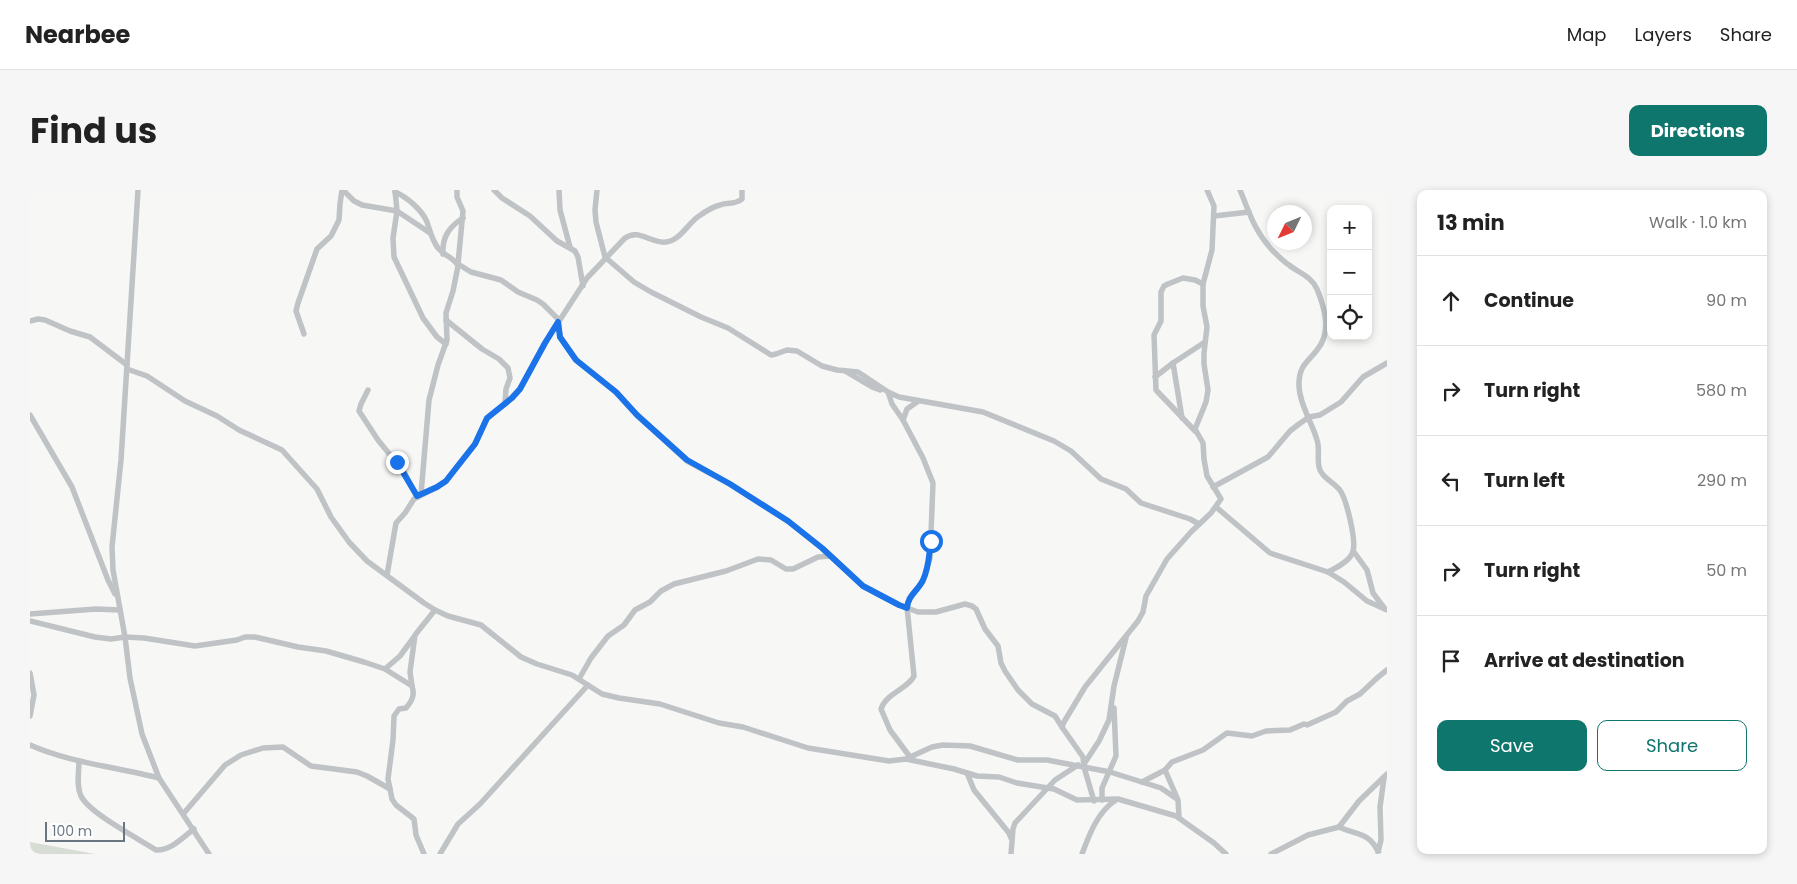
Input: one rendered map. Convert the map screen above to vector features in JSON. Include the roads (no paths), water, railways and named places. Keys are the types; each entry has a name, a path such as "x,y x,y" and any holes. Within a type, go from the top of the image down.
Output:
{"street":[{"path":"116,596 112,547 121,460 138,190"},
{"path":"343,190 354,201 362,205 397,212 430,233"},
{"path":"304,334 296,311 298,303 317,249 331,236 340,220 340,204 343,190"},
{"path":"419,495 429,400 438,365 446,344 446,313 458,264 463,218 462,206 457,190"},
{"path":"494,190 502,198 530,216 557,241 570,247 576,253 583,286"},
{"path":"559,190 560,210 570,247"},
{"path":"597,190 596,222 605,257 634,282 651,292 728,328 766,353 776,354 787,350 796,351 815,363 845,371 858,372 886,391 899,397 917,402 984,412 1054,441 1071,451 1101,479 1126,489 1141,503 1190,519 1199,524"},
{"path":"387,575 396,523 419,495 446,481 475,444 487,418 520,389 558,322 605,257 630,235 643,236 662,243 670,241 696,217 714,207 737,203 742,199 742,190"},
{"path":"1195,431 1206,402 1208,390 1204,364 1207,327 1203,306 1203,284 1212,250 1214,206 1207,190"},
{"path":"1240,190 1258,233 1288,265 1314,282 1324,310 1326,326 1323,338 1318,349 1303,366 1300,380 1302,401 1319,446 1318,464 1320,471 1340,490 1346,503 1354,552 1367,570 1373,593 1387,610"},
{"path":"396,191 397,212 393,238 394,257 423,318 437,337 446,344"},
{"path":"396,191 406,197 422,214 437,247 443,254 471,272 501,280 525,296 538,300 555,316 558,322 560,337 576,360 620,396 637,415 687,460 730,484 782,517 822,548 863,586 899,605 928,613 965,604 976,608 985,628 998,646 1005,671 1018,690 1032,704 1054,716 1083,757 1082,765 1094,801"},
{"path":"1214,216 1248,212"},
{"path":"443,254 444,242 449,229 463,218"},
{"path":"1062,727 1066,716 1086,687 1143,612 1146,596 1167,559 1216,507 1221,499 1213,487 1205,466 1203,443 1195,431 1156,390 1154,335 1161,321 1160,296 1163,288 1183,278 1195,280 1203,284"},
{"path":"30,321 38,318 90,337 127,367 148,376 185,401 217,416 238,430 282,450 317,490 331,517 349,542 367,561 435,610 459,620 481,625 521,657 579,679 602,694 660,704 719,723 744,727 808,748 889,761 908,758 932,747 952,744 976,747 1018,760 1047,760 1082,765 1161,788 1178,800"},
{"path":"446,320 482,349 499,359 508,368 510,378 504,404"},
{"path":"1155,377 1172,363 1205,342"},
{"path":"1172,363 1182,418"},
{"path":"1213,487 1268,457 1290,431 1309,417 1320,414 1341,402 1363,378 1387,363"},
{"path":"368,390 359,411 419,495"},
{"path":"886,391 923,458 933,483 930,558 923,581 908,599 907,608 914,676 911,681 886,701 881,709 890,730 908,758 977,776 999,777 1017,783 1048,787 1077,800 1118,799 1179,818 1226,854"},
{"path":"902,420 907,410 917,402"},
{"path":"30,415 69,481 116,596 125,637 130,678 138,717 159,778 184,813 209,854"},
{"path":"1216,507 1270,553 1328,572 1344,582 1367,602 1387,610"},
{"path":"1328,572 1339,566 1354,552"},
{"path":"579,679 591,658 608,636 624,625 635,610 650,602 661,591 674,584 726,571 758,559 771,560 786,569 793,569 818,557 830,556"},
{"path":"30,614 96,609 120,610"},
{"path":"385,669 400,656 435,610"},
{"path":"30,621 95,637 159,640 195,646 256,636 298,647 326,650 385,669 412,686"},
{"path":"1011,854 1011,840 1015,823 1060,776 1082,765 1106,728 1109,720 1112,693 1128,634"},
{"path":"415,635 410,672 413,690 412,701 406,708 399,709 394,716 394,735 389,773 390,789 396,805 414,819 416,835 424,854"},
{"path":"1142,782 1165,770 1172,762 1202,750 1227,733 1252,736 1266,731 1290,730 1304,724 1307,726 1318,722 1327,715 1336,712 1347,701 1360,694 1387,670"},
{"path":"30,673 34,696 30,716"},
{"path":"440,854 458,824 480,804 588,685"},
{"path":"1102,800 1102,788 1116,756 1112,693"},
{"path":"30,745 79,761 159,778"},
{"path":"184,813 225,765 241,755 263,748 283,747 311,766 357,772 390,789"},
{"path":"79,761 78,785 84,801 98,813 156,850 167,848 194,829"},
{"path":"1165,770 1178,800 1179,818"},
{"path":"967,773 974,790 1009,833 1011,840"},
{"path":"1338,827 1359,801 1385,776"},
{"path":"1379,853 1381,840 1380,807 1385,776"},
{"path":"1082,854 1103,812 1118,799"},
{"path":"1271,854 1308,835 1338,827 1366,836 1379,853"}]}
